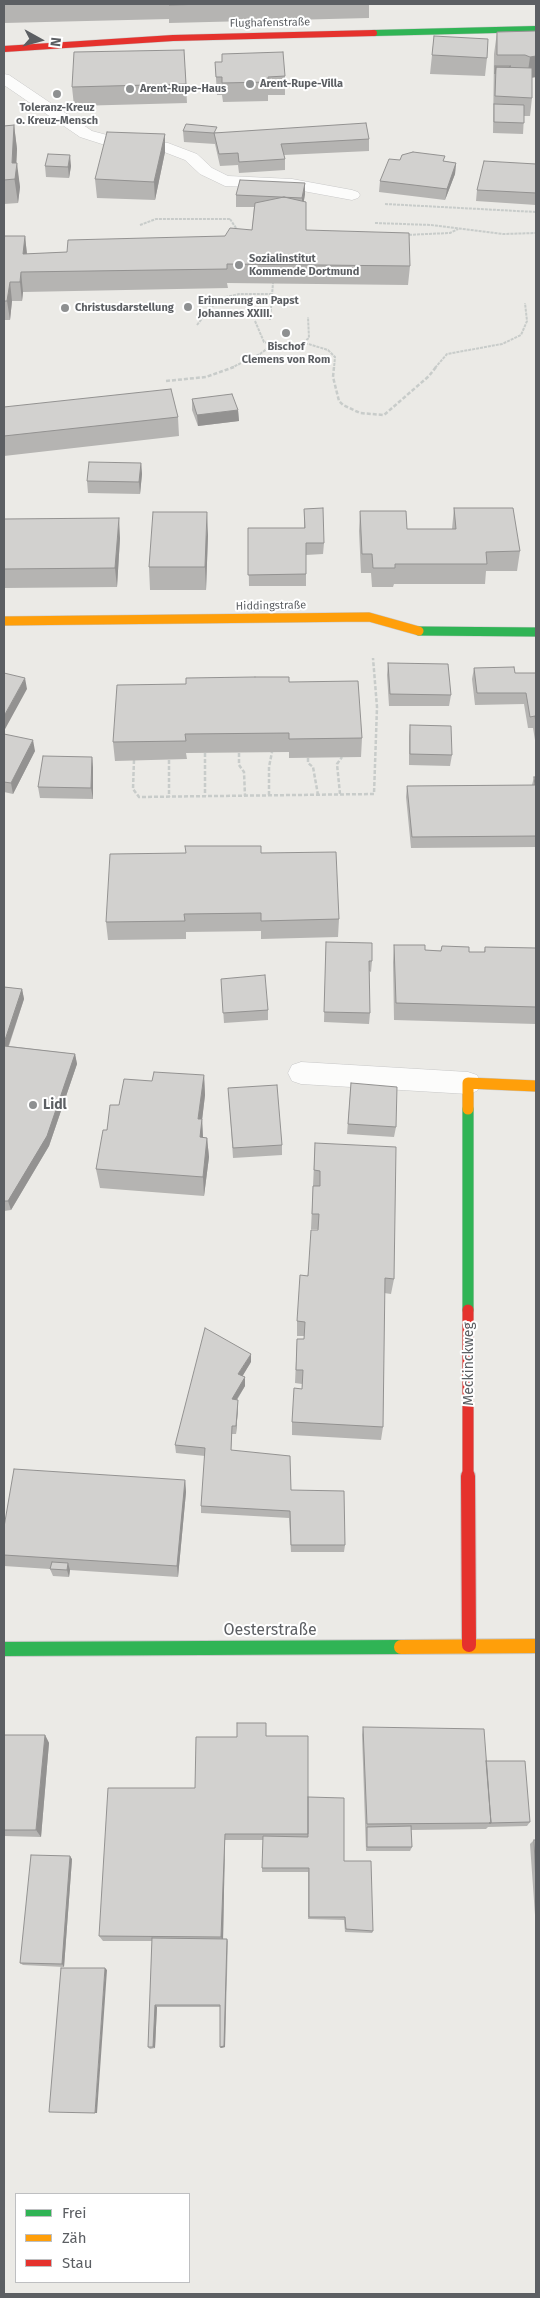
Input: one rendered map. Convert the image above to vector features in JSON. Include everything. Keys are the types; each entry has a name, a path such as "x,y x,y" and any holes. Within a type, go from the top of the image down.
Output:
{"street":[{"name":"Flughafenstraße","path":"4,49 172,38 536,29"},
{"path":"4,78 86,134 105,140 162,146 191,157 206,170 225,181 292,184 352,194"},
{"name":"Hiddingstraße","path":"4,621 369,617 423,632 536,632"},
{"path":"301,1073 536,1086"},
{"name":"Meckinckweg","path":"468,1083 469,1645"},
{"name":"Oesterstraße","path":"4,1649 536,1646"}],"path":[{"path":"352,194 396,206 536,212"},
{"path":"230,219 238,232"},
{"path":"397,237 416,233 450,233 458,229"},
{"path":"270,320 274,283"},
{"path":"197,325 211,307 226,297 239,294 273,294"},
{"path":"254,321 264,342 284,348 305,343 328,350 335,357 333,377 339,401 360,413 384,415 429,376 447,354 502,344 514,340 521,335 526,328 525,303"},
{"path":"305,343 309,338 308,318"},
{"path":"166,381 206,377 221,373 260,354 272,345"},
{"path":"134,760 133,789 139,797 374,794 377,707 369,617"},
{"path":"269,795 272,752"},
{"path":"205,753 205,796"},
{"path":"239,753 239,765 244,772 245,796"},
{"path":"340,794 337,764 342,757"},
{"path":"308,758 308,763 313,766 318,795"},
{"path":"169,760 169,797"}],"building":[{"path":"168,4 208,4 169,5"},
{"path":"536,31 536,56 497,55 497,32"},
{"path":"434,36 488,39 487,58 432,55"},
{"path":"184,50 186,84 72,87 74,52"},
{"path":"283,52 285,76 268,77 268,82 222,83 222,77 216,77 215,62 222,62 222,54"},
{"path":"495,66 511,66 496,67 495,74"},
{"path":"496,67 532,68 532,98 495,96"},
{"path":"494,104 524,105 524,123 494,122"},
{"path":"366,123 369,139 281,144 285,159 239,162 238,153 219,154 214,133"},
{"path":"186,124 217,127 214,133 183,131"},
{"path":"14,125 12,163 17,163 15,179 4,180 4,126"},
{"path":"107,132 165,134 154,182 95,179"},
{"path":"413,152 445,156 443,161 456,163 447,189 380,181 389,159 400,160 402,155"},
{"path":"48,154 70,155 68,167 45,166"},
{"path":"484,161 536,164 536,193 477,190"},
{"path":"240,180 305,183 302,198 236,195"},
{"path":"284,197 306,202 306,230 409,233 410,266 227,264 227,269 21,272 20,282 10,282 7,301 4,301 4,236 25,236 23,254 67,252 68,240 225,236 230,228 252,230 255,203"},
{"path":"171,389 178,417 4,436 4,407"},
{"path":"232,394 238,410 197,415 192,399"},
{"path":"89,462 141,463 139,482 87,481"},
{"path":"323,508 324,543 306,543 306,574 248,575 248,528 305,528 304,509"},
{"path":"454,508 513,508 520,551 486,552 487,564 395,564 395,568 373,568 372,554 362,554 360,511 406,511 407,529 456,529"},
{"path":"153,512 207,512 205,567 149,567"},
{"path":"119,518 115,568 4,569 4,519"},
{"path":"388,663 448,664 451,695 390,694"},
{"path":"514,667 515,673 536,673 536,723 535,716 530,717 526,693 477,693 474,668"},
{"path":"4,673 25,678 4,716"},
{"path":"289,677 289,682 358,681 362,738 289,739 289,733 185,734 186,741 113,742 117,685 186,684 186,678"},
{"path":"410,725 451,726 452,755 410,754"},
{"path":"4,734 33,740 11,783 4,782"},
{"path":"43,756 92,757 91,788 38,787"},
{"path":"534,777 536,777 536,836 412,837 407,786 535,785"},
{"path":"185,846 261,846 261,853 336,852 339,919 261,921 261,913 184,914 185,921 106,922 110,854 186,853"},
{"path":"326,942 372,943 372,961 369,961 370,1013 324,1012"},
{"path":"394,945 425,945 425,950 441,951 442,946 469,947 469,952 485,952 485,947 536,948 536,1007 396,1003"},
{"path":"265,975 268,1010 223,1013 221,979"},
{"path":"4,987 22,989 4,1043"},
{"name":"Lidl","path":"4,1046 75,1054 47,1136 8,1201 4,1201"},
{"path":"154,1072 204,1075 198,1119 202,1119 200,1137 207,1138 203,1177 96,1169 103,1130 107,1130 110,1105 119,1105 124,1079 152,1081"},
{"path":"351,1083 397,1087 396,1127 348,1124"},
{"path":"277,1085 282,1145 233,1148 228,1088"},
{"path":"315,1143 396,1147 394,1279 385,1278 383,1427 292,1422 294,1388 302,1389 303,1370 296,1370 297,1339 304,1339 305,1322 297,1321 300,1275 308,1276 311,1230 318,1230 319,1214 312,1214 313,1186 320,1186 320,1171 314,1170"},
{"path":"205,1328 251,1354 238,1374 245,1377 232,1399 238,1400 236,1426 232,1426 231,1450 290,1456 291,1490 344,1491 345,1545 291,1545 290,1511 201,1506 205,1448 175,1445"},
{"path":"14,1469 185,1480 177,1566 4,1555 4,1527"},
{"path":"52,1562 68,1563 67,1570 50,1569"},
{"path":"237,1723 266,1723 266,1736 308,1736 308,1834 225,1834 221,1937 99,1936 108,1788 195,1788 196,1737 237,1737"},
{"path":"363,1727 484,1729 491,1823 367,1824"},
{"path":"4,1735 45,1735 36,1830 4,1830"},
{"path":"486,1761 525,1761 530,1822 491,1823"},
{"path":"308,1797 344,1798 344,1861 371,1861 373,1931 346,1929 345,1917 309,1917 309,1868 262,1868 263,1836 308,1837"},
{"path":"411,1826 412,1847 367,1847 367,1827"},
{"path":"534,1840 536,1840 536,1884"},
{"path":"31,1855 70,1856 62,1964 20,1963"},
{"path":"152,1938 227,1939 224,2046 220,2047 220,2005 155,2005 153,2047 148,2047"},
{"path":"61,1968 105,1968 95,2113 49,2112"}],"traffic: fast":[{"path":"374,33 536,29"},
{"path":"419,631 536,632"},
{"path":"468,1109 468,1310"},
{"path":"4,1649 401,1647"}],"traffic: slow":[{"path":"4,621 369,617 419,631"},
{"path":"468,1109 468,1083 536,1086"},
{"path":"401,1647 536,1646"}],"traffic: jam":[{"path":"4,49 173,38 374,33"},
{"path":"468,1310 469,1645"}],"place":[{"name":"Arent-Rupe-Villa","path":"250,84"},
{"name":"Arent-Rupe-Haus","path":"130,89"},
{"name":"Toleranz-Kreuz o. Kreuz-Mensch","path":"57,94"},
{"name":"Sozialinstitut Kommende Dortmund","path":"239,265"},
{"name":"Erinnerung an Papst Johannes XXIII.","path":"188,307"},
{"name":"Christusdarstellung","path":"65,308"},
{"name":"Bischof Clemens von Rom","path":"286,333"},
{"name":"Lidl","path":"33,1105"}]}
